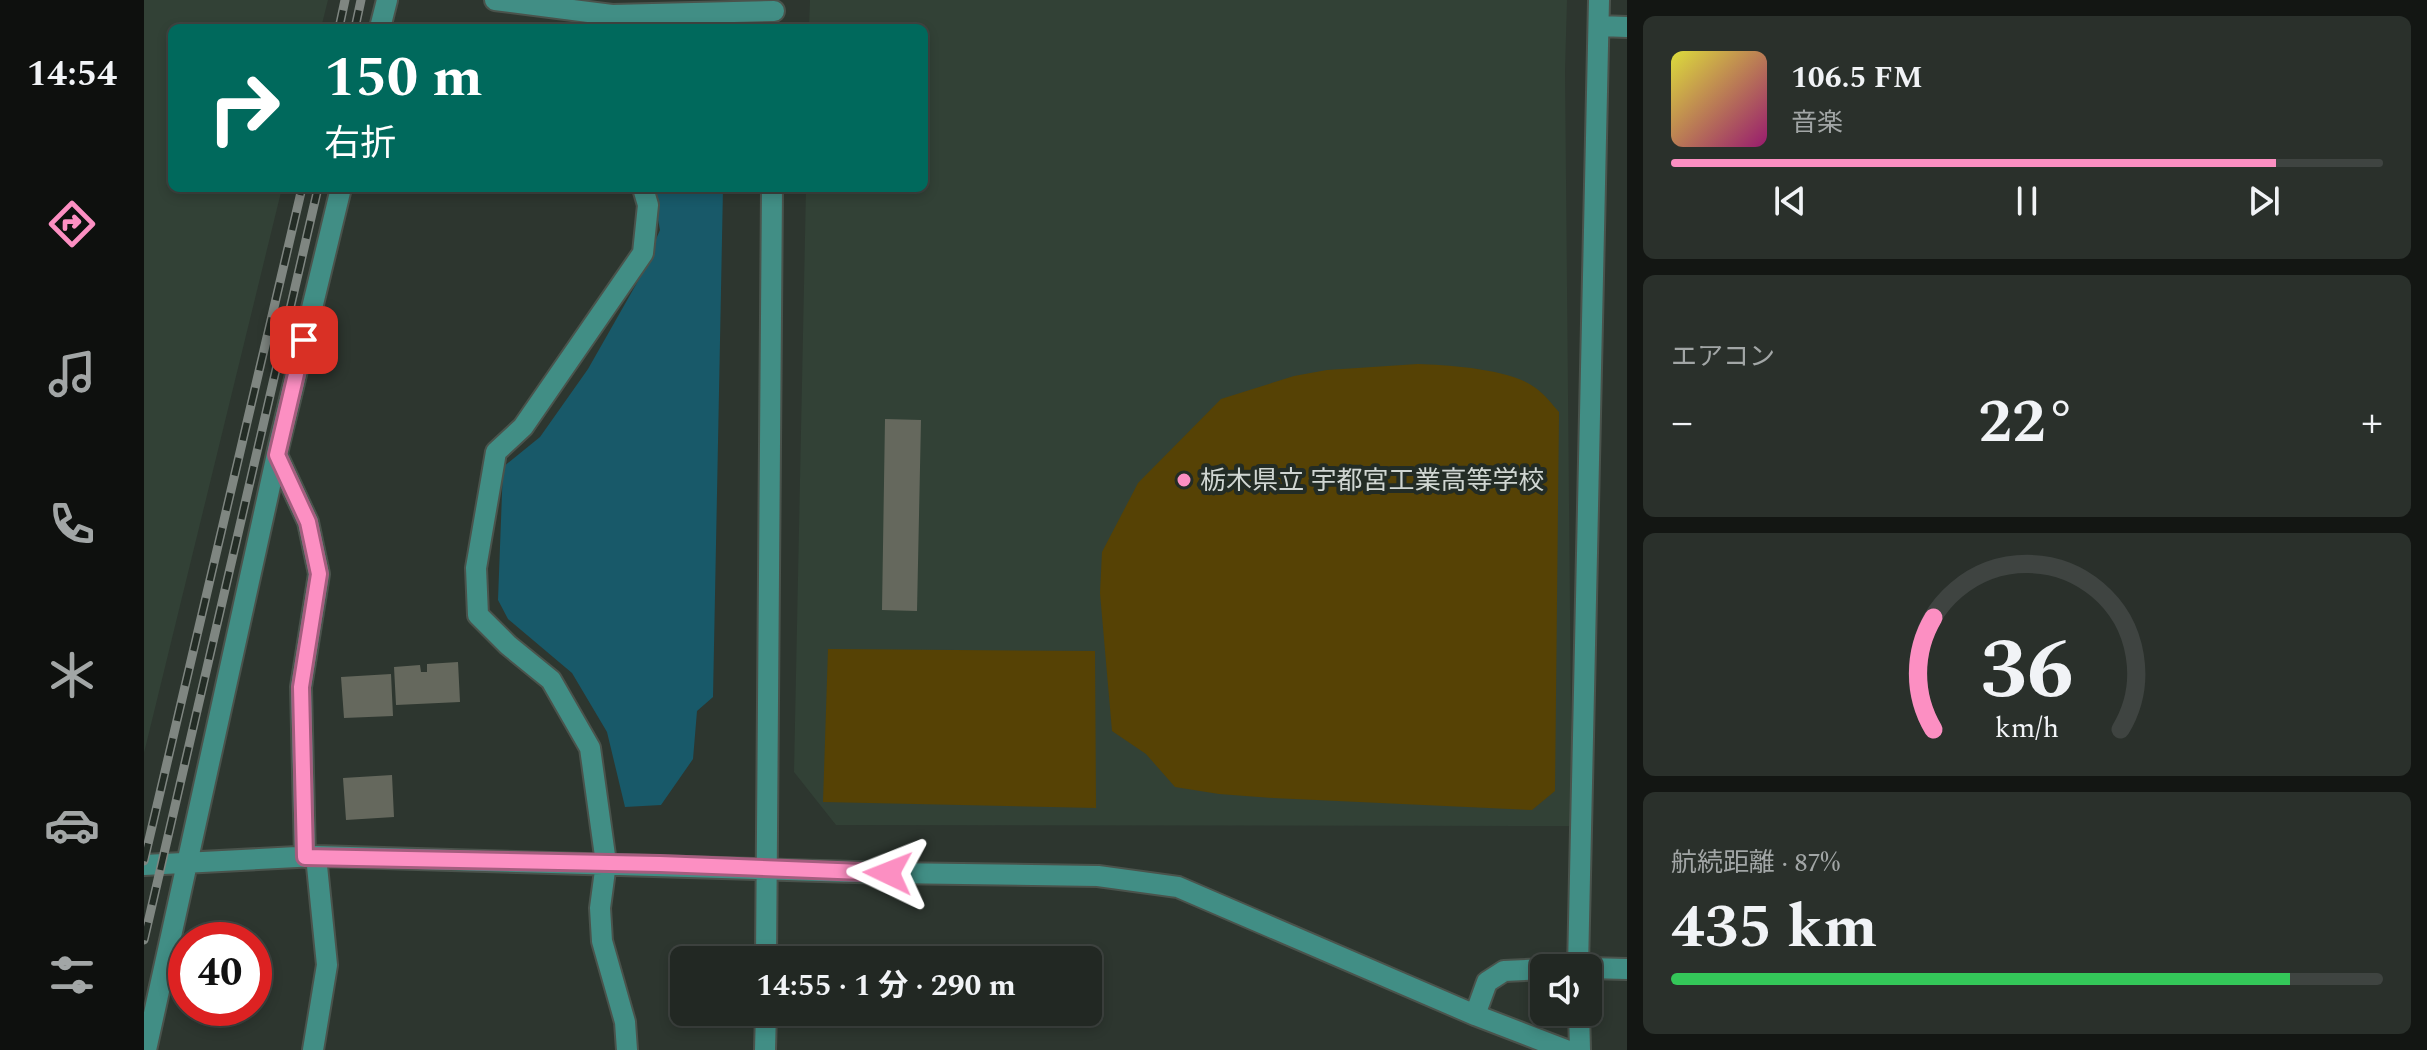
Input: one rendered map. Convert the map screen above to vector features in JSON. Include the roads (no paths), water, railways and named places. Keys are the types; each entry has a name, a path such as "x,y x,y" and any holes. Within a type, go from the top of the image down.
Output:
{"street":[{"path":"381,24 387,0"},
{"path":"495,0 613,21 774,13"},
{"path":"1578,954 1599,0"},
{"path":"1599,26 1627,27"},
{"path":"146,1050 277,455 340,192"},
{"path":"627,1050 625,1022 602,941 600,908 606,863 590,748 551,680 508,645 478,615 476,568 496,452 523,427 643,253 648,205 644,192"},
{"path":"766,946 772,192"},
{"path":"277,455 308,522 319,574 301,687 311,856 327,965 313,1050"},
{"path":"144,865 311,856 888,873 1081,874 1178,887 1475,1015 1566,1050"},
{"path":"1602,968 1627,969"},
{"path":"1475,1015 1487,982 1504,971 1530,970"},
{"path":"765,1050 766,1026"},
{"path":"1579,1026 1580,1050"}],"water":[{"path":"653,192 723,192 713,697 697,711 693,759 661,805 625,807 607,732 572,673 508,619 498,600 503,467 540,437 588,369 638,281 660,230"}],"railway":[{"path":"340,24 345,0"},
{"path":"356,24 361,0"},
{"path":"144,861 301,192"},
{"path":"144,940 317,192"}],"place":[{"name":"栃木県立 宇都宮工業高等学校","path":"1184,480"}]}
